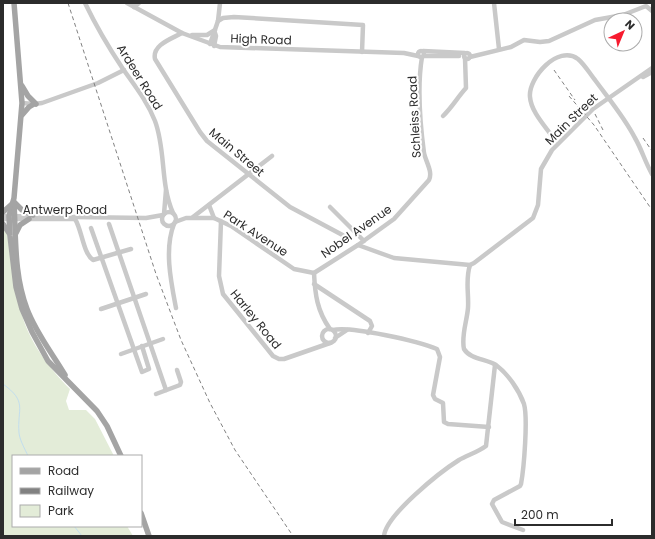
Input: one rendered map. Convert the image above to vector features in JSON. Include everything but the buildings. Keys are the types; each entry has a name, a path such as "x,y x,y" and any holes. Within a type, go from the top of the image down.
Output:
{"main road":[{"path":"14,3 22,103 13,201 10,217 13,235 16,287 22,309 32,332 48,361 97,411 107,426 121,455"},
{"path":"20,84 35,104 29,107 22,115"},
{"path":"3,212 13,201"},
{"path":"13,201 31,217 20,225 13,235"},
{"path":"3,224 13,235"},
{"path":"142,516 150,536"}],"street":[{"name":"Ardeer Road","path":"85,3 124,70 144,97 155,121 160,141 166,190 164,214"},
{"name":"High Road","path":"127,3 182,33 212,45 224,48 467,56 511,47 524,40 540,42 549,41 595,20 623,15 645,4"},
{"path":"134,7 139,3"},
{"path":"212,45 216,36 215,31 218,22 220,3"},
{"path":"494,3 499,49"},
{"path":"645,4 652,11"},
{"path":"218,22 223,18 234,17 363,25 362,52"},
{"path":"169,40 172,31 170,26"},
{"path":"190,35 207,35 215,31"},
{"path":"169,40 182,33"},
{"name":"Main Street","path":"169,40 155,50 155,59 207,141 247,174 300,213 350,239"},
{"name":"Schleiss Road","path":"421,55 420,92 424,151 430,177 424,186"},
{"path":"554,139 534,108 530,99 534,84 544,68 558,56 571,55 582,63 608,97 635,138 652,174"},
{"path":"443,116 455,104 466,88 467,56"},
{"name":"Main Street","path":"470,265 533,218 538,205 540,175 545,159 556,146 608,97 652,68"},
{"path":"22,103 35,104 98,83 124,70"},
{"name":"Main Street","path":"632,82 652,72"},
{"path":"602,90 619,91"},
{"path":"602,90 601,103 608,104 618,112"},
{"path":"193,218 247,174 272,156"},
{"name":"Nobel Avenue","path":"314,273 364,241 394,219 424,186"},
{"name":"Ardeer Road","path":"166,190 174,213"},
{"path":"209,205 214,218"},
{"path":"330,206 364,241"},
{"path":"170,244 164,223 164,214 174,213 176,219 170,244 171,277 176,308"},
{"name":"Park Avenue","path":"174,213 186,218 214,218 221,221 294,269 314,273"},
{"name":"Antwerp Road","path":"3,220 10,217 146,218 164,214"},
{"name":"Antwerp Road","path":"31,217 75,219 126,218"},
{"name":"Antwerp Road","path":"146,218 164,223"},
{"name":"Park Avenue","path":"174,223 186,218"},
{"path":"75,219 80,228 88,256 92,260 131,248"},
{"path":"80,228 83,219"},
{"name":"Harley Road","path":"221,221 219,276 223,294 277,359 284,359 320,347"},
{"path":"164,223 169,226 174,223"},
{"path":"109,224 166,390"},
{"path":"91,228 116,304 141,372 148,370 149,366 142,346"},
{"path":"358,245 394,258 470,265 466,279 468,308 463,347 467,353 495,365 506,374 523,401 525,411 525,434 521,484 520,486 494,500 492,504 502,522 523,530"},
{"path":"314,273 314,295 322,317 323,331 320,347"},
{"path":"314,284 370,321 372,326 368,333"},
{"path":"101,309 146,294"},
{"path":"322,317 338,337"},
{"path":"323,331 333,329 368,333 437,348 440,357 433,395 436,399 443,402 444,422 448,424 489,427"},
{"path":"320,347 330,343 347,330"},
{"path":"121,354 163,339"},
{"path":"322,339 330,343"},
{"path":"384,536 388,524 419,491 455,463 486,446 495,365"},
{"path":"156,394 181,382 177,370"}],"green space":[{"path":"3,227 7,233 19,305 30,336 48,364 70,389 66,401 69,410 86,410 95,419 113,455 12,455 12,527 128,527 133,536 3,536"}],"waterway":[{"path":"3,384 11,390 19,401 19,433 21,442 28,455"},
{"path":"75,527 82,536"}],"railway":[{"path":"68,3 156,274 181,340 210,403 235,450 293,536"},
{"path":"554,70 575,100"},
{"path":"569,96 594,125 652,210"},
{"path":"595,114 603,130"},
{"path":"643,138 652,151"}]}
